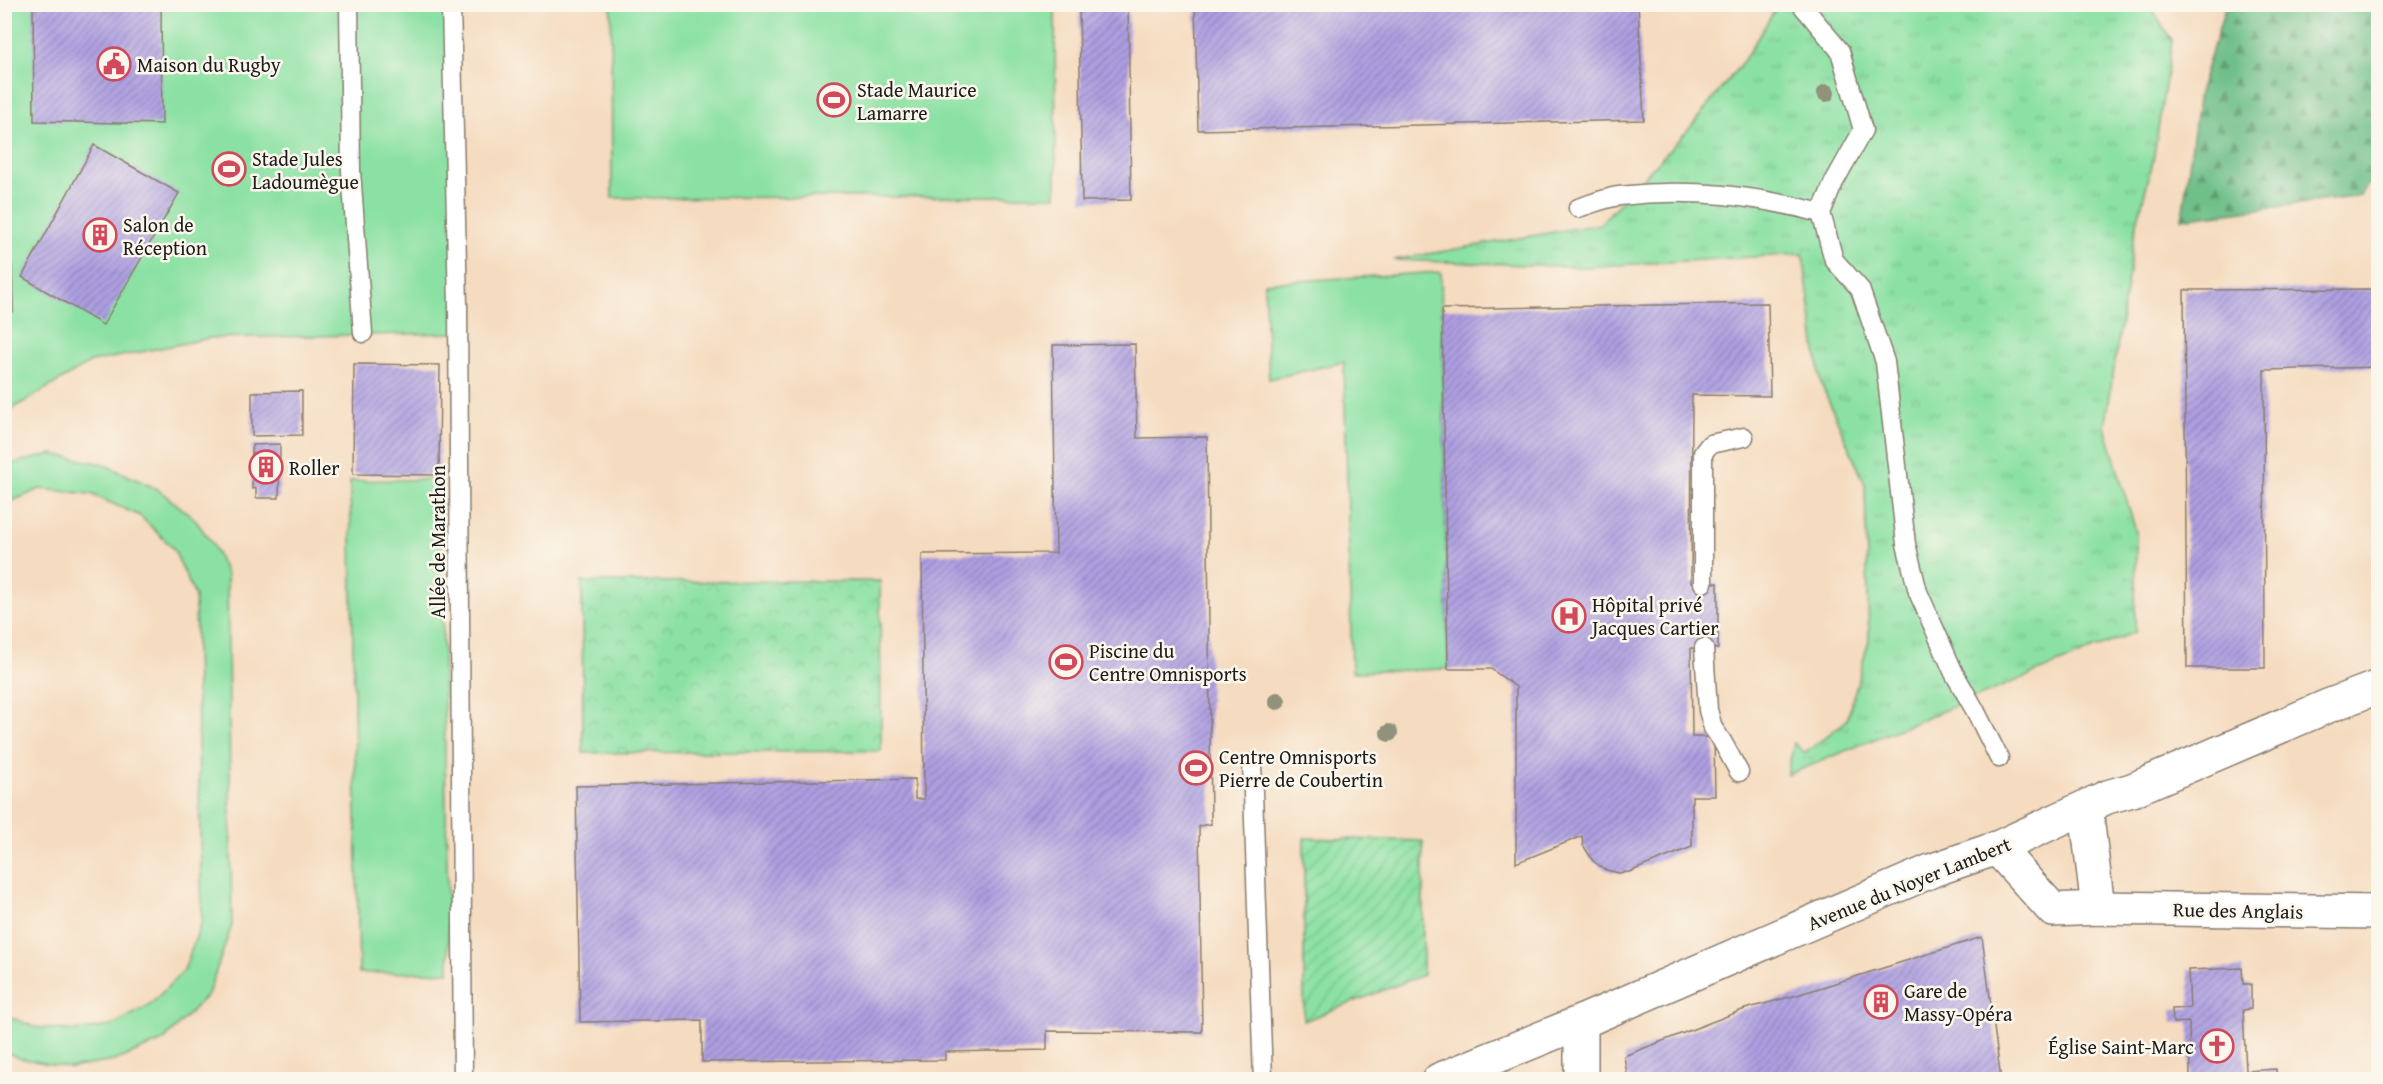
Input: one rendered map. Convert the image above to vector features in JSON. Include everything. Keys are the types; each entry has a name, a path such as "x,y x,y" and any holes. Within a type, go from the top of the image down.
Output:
{"street":[{"name":"Avenue du Noyer Lambert","path":"1439,1080 1581,1022 1933,870 1997,848 2086,809 2107,797 2132,790 2328,706 2379,687"},
{"path":"2086,809 2098,908"},
{"name":"Rue des Anglais","path":"1997,848 2053,910 2098,908 2379,912"},
{"path":"1581,1022 1581,1080"}],"lane":[{"path":"349,4 351,171 363,333"},
{"name":"Allée de Marathon","path":"451,4 458,306 463,1080"},
{"path":"1801,4 1840,51 1863,130 1834,182 1821,213 1834,260 1860,289 1885,362 1906,544 1918,592 1954,673 1976,710 1999,758"},
{"path":"1578,208 1617,196 1714,192 1777,201 1821,213"},
{"path":"1702,583 1703,453 1710,444 1744,437"},
{"path":"1704,648 1710,719 1739,772"},
{"path":"1252,763 1263,1080"}],"green space":[{"name":"Stade Jules Ladoumègue","path":"4,5 451,5 458,333 210,338 91,362 5,413"},
{"name":"Stade Maurice Lamarre","path":"611,5 1055,5 1056,196 612,198"},
{"path":"1778,5 2149,5 2172,41 2153,161 2135,231 2105,427 2136,532 2135,632 1787,775 1794,743 1805,753 1847,720 1869,640 1865,484 1820,381 1803,254 1584,267 1393,260 1600,224 1690,128 1744,60"},
{"path":"2226,5 2378,5 2378,171 2360,196 2182,219 2199,93"},
{"path":"1441,272 1448,669 1352,672 1344,362 1269,379 1264,283"},
{"path":"52,454 103,464 157,489 194,518 212,543 227,575 232,925 208,994 163,1041 114,1061 70,1068 19,1058 5,1052 5,1015 35,1027 75,1031 111,1026 150,1005 184,970 202,921 195,596 173,548 140,516 91,494 40,489 5,504 5,465"},
{"path":"440,479 449,972 359,973 350,481"},
{"path":"880,581 881,751 583,753 582,582"},
{"path":"1304,838 1423,841 1423,975 1304,1021"}],"building":[{"path":"33,4 161,4 162,124 34,121"},
{"path":"1079,4 1128,4 1131,200 1082,201"},
{"path":"1195,4 1638,4 1644,120 1198,130"},
{"name":"Salon de Réception","path":"94,145 179,193 103,325 22,277"},
{"path":"4,263 12,264 13,312 4,312"},
{"path":"2377,289 2378,367 2264,370 2265,668 2187,668 2184,290"},
{"name":"Hôpital privé Jacques Cartier","path":"1768,303 1770,396 1692,395 1691,583 1718,583 1718,649 1691,648 1692,737 1714,737 1715,796 1692,796 1692,847 1629,872 1619,873 1606,870 1593,861 1583,845 1582,836 1516,863 1516,687 1491,669 1448,669 1442,309"},
{"name":"Piscine du Centre Omnisports","path":"1135,344 1137,438 1207,437 1211,824 1199,826 1202,1032 1047,1031 1047,1050 945,1052 945,1060 702,1062 702,1020 580,1022 576,786 915,779 915,799 924,799 922,554 1056,553 1053,345"},
{"path":"354,364 440,365 439,475 353,474"},
{"path":"302,391 302,435 252,436 252,392"},
{"name":"Roller","path":"280,444 279,498 256,498 256,488 252,489 252,445"},
{"path":"2376,781 2378,781 2378,830 2376,830"},
{"name":"Gare de Massy-Opéra","path":"1982,937 2001,1080 1628,1080 1624,1056 1745,1009"},
{"name":"Église Saint-Marc","path":"2242,968 2243,984 2251,984 2251,1009 2243,1010 2246,1071 2276,1069 2277,1080 2190,1080 2189,1022 2173,1023 2172,1009 2190,1008 2188,970"}],"place":[{"name":"Maison du Rugby","path":"114,64"},
{"name":"Stade Maurice Lamarre","path":"834,100"},
{"name":"Stade Jules Ladoumègue","path":"229,169"},
{"name":"Salon de Réception","path":"100,235"},
{"name":"Roller","path":"266,467"},
{"name":"Hôpital privé Jacques Cartier","path":"1569,616"},
{"name":"Piscine du Centre Omnisports","path":"1066,662"},
{"name":"Centre Omnisports Pierre de Coubertin","path":"1196,768"},
{"name":"Gare de Massy-Opéra","path":"1881,1002"},
{"name":"Église Saint-Marc","path":"2217,1046"}]}
